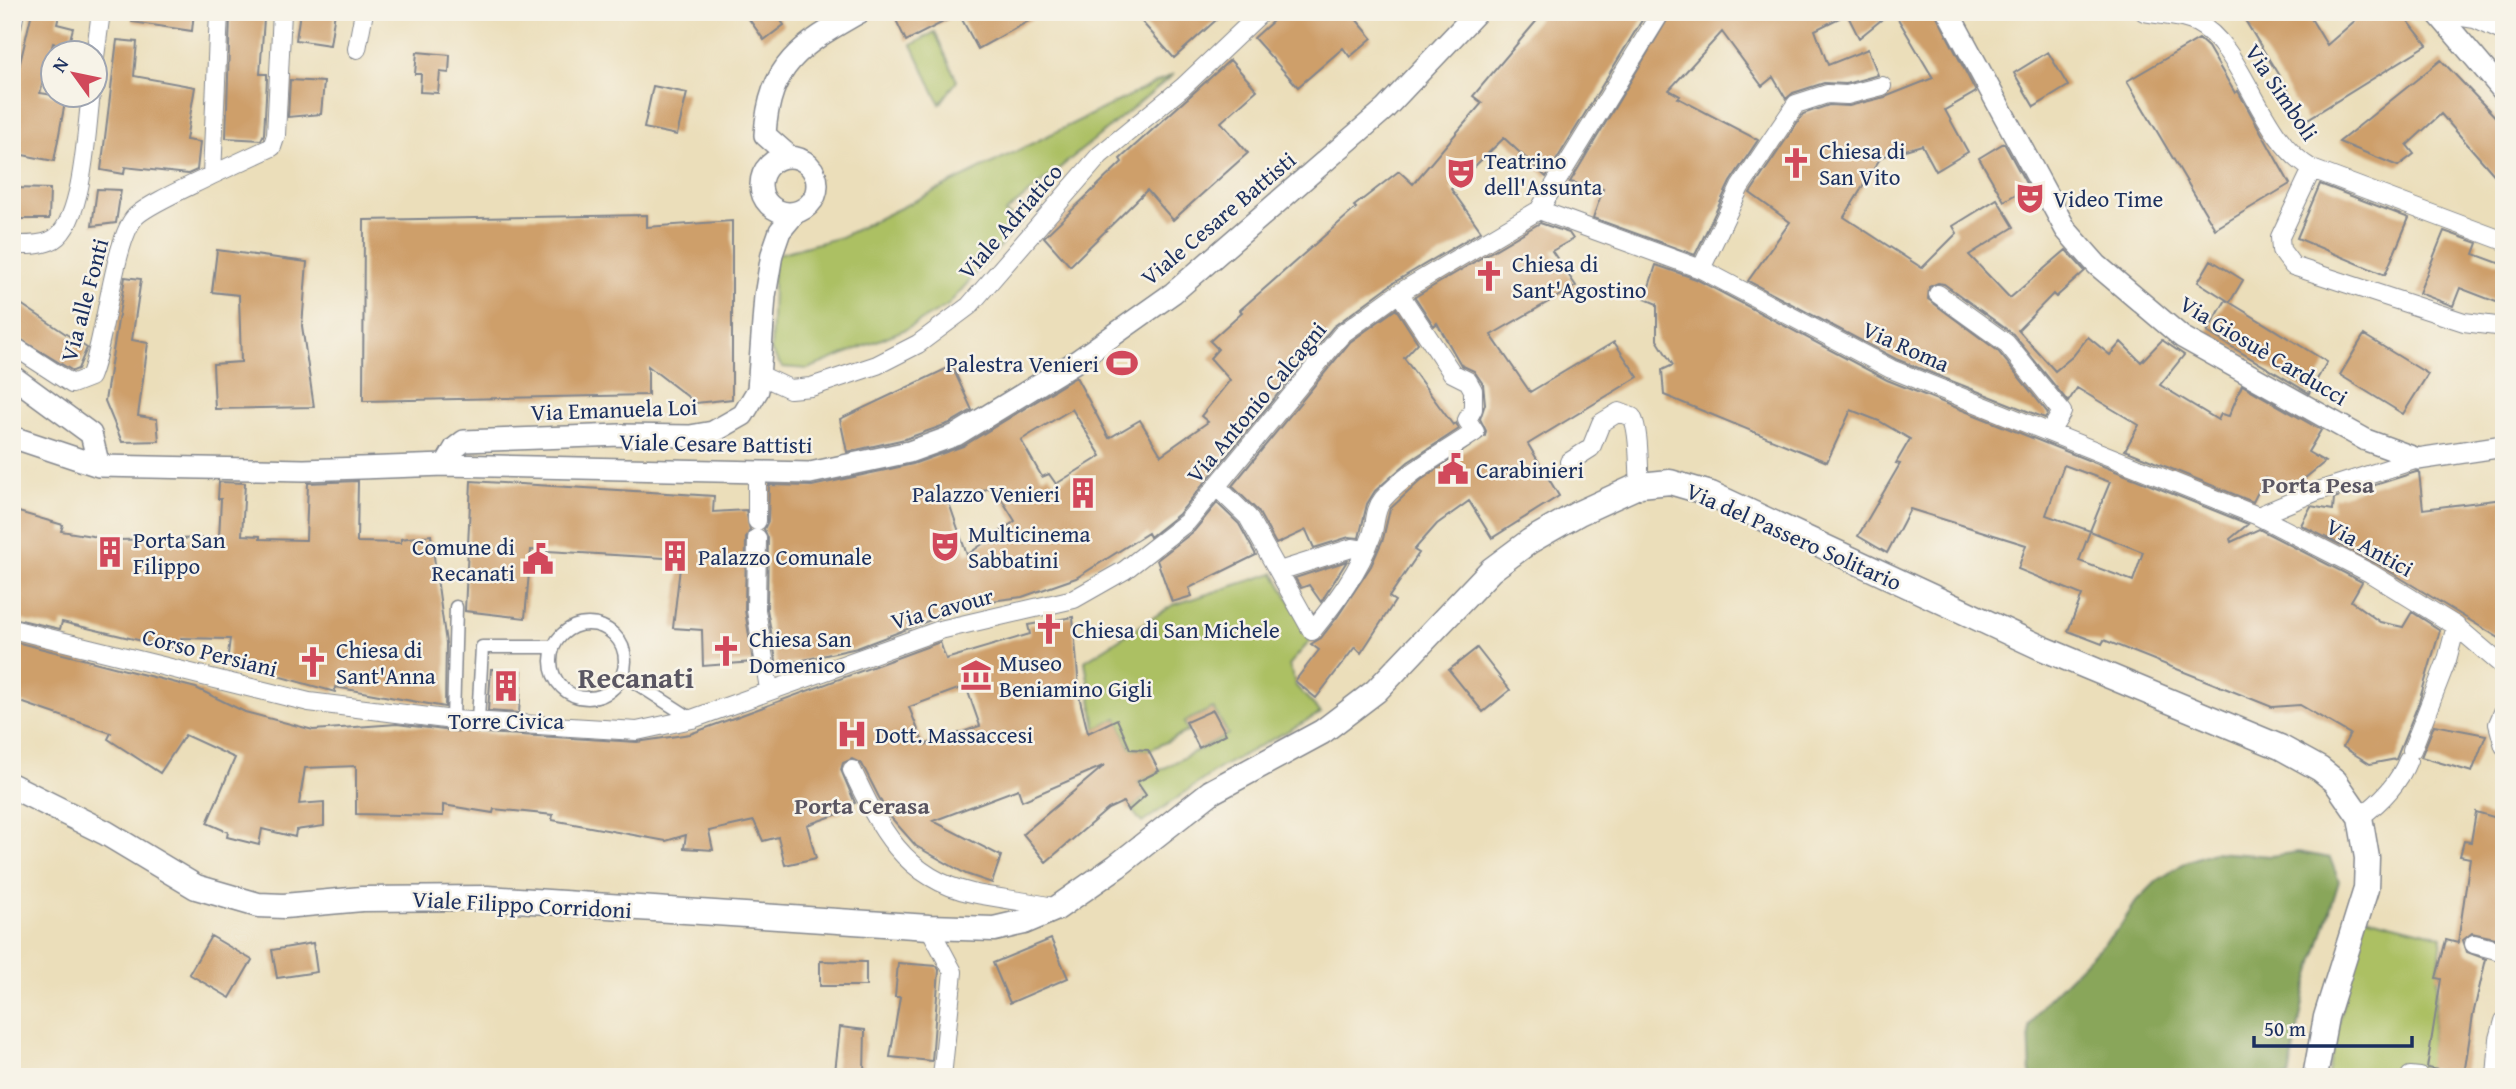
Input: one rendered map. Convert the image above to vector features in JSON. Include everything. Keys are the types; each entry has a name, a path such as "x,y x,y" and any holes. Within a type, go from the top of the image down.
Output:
{"main road":[{"name":"Via del Passero Solitario","path":"1057,908 1117,866 1211,792 1322,732 1376,691 1491,570 1530,541 1579,513 1640,485 1670,482 1711,494 2042,648 2280,747 2335,781 2360,817"},
{"name":"Viale Filippo Corridoni","path":"12,786 106,833 197,887 258,905 284,906 362,899 487,898 929,928 993,929 1024,922 1057,908"},
{"path":"2315,1077 2326,1017 2366,889 2367,858 2360,817"}],"street":[{"path":"12,27 15,12"},
{"path":"98,38 101,12"},
{"path":"212,175 219,12"},
{"name":"Via alle Fonti","path":"12,345 72,384 90,377 97,361 118,258 134,217 212,175 272,147 276,135 282,12"},
{"path":"357,49 364,12"},
{"path":"790,157 774,161 764,174 761,190 772,208 794,213 814,200 818,184 816,176 806,162 790,157 765,135 766,113 779,76 800,48 860,12"},
{"name":"Viale Adriatico","path":"760,375 790,389 811,387 877,365 918,344 969,306 1100,155 1182,86 1262,12"},
{"name":"Viale Cesare Battisti","path":"12,437 99,466 304,470 445,465 810,473 909,452 957,435 1077,361 1173,293 1385,109 1477,12"},
{"path":"1539,209 1661,12"},
{"name":"Via Giosuè Carducci","path":"1948,12 2055,214 2097,265 2136,300 2203,349 2366,440 2418,459"},
{"name":"Via Simboli","path":"2144,12 2180,18 2209,31 2225,50 2283,146 2297,160 2312,169 2504,241"},
{"path":"2437,13 2475,19 2504,32"},
{"path":"2437,13 2504,92"},
{"path":"1701,269 1740,187 1796,104 1828,94 1847,95 1882,86"},
{"path":"12,245 52,241 66,228 75,207 89,108"},
{"path":"2312,169 2280,237 2281,250 2293,266 2464,322 2504,327"},
{"name":"Via Emanuela Loi","path":"445,465 454,448 464,441 621,435 690,436 713,432 743,415 758,390 763,314 774,243 772,208"},
{"name":"Via Roma","path":"1539,209 1701,269 1891,369 2258,516"},
{"name":"Via Antonio Calcagni","path":"1125,570 1187,522 1218,488 1342,334 1399,293 1539,209"},
{"name":"Via Emanuela Loi","path":"774,243 794,213"},
{"path":"1218,488 1248,517 1311,631 1338,599 1364,550 1382,500 1475,432 1467,419 1473,409 1474,390 1468,381 1452,373 1399,293"},
{"path":"1938,294 2006,343 2062,412 2050,432"},
{"path":"12,376 91,434 99,466"},
{"path":"1569,462 1591,448 1601,423 1619,412 1632,417 1638,428 1636,448 1640,485"},
{"path":"2258,516 2315,492 2418,459 2504,446"},
{"path":"757,473 756,610 769,689"},
{"name":"Via Antici","path":"2258,516 2370,573 2456,626 2504,667"},
{"path":"1279,571 1352,548 1364,550"},
{"name":"Via Cavour","path":"769,689 940,630 1074,599 1125,570"},
{"path":"453,720 456,607"},
{"path":"572,625 602,625 624,646 625,676 604,697 574,698 552,677 552,647 572,625"},
{"path":"2360,817 2381,802 2402,776 2447,660 2456,626"},
{"name":"Corso Persiani","path":"12,629 309,702 453,720 637,731 692,719 769,689"},
{"path":"478,721 482,647 552,647"},
{"path":"625,676 692,719"},
{"path":"2504,710 2498,724 2504,746"},
{"path":"852,770 885,836 905,858 936,882 972,893 1019,898 1057,908"},
{"path":"929,928 953,972 942,1077"},
{"path":"2474,944 2504,952"},
{"path":"2496,1077 2499,1039 2504,1021"},
{"path":"2410,1076 2420,1077"}],"green space":[{"path":"935,32 957,81 940,104 912,45"},
{"path":"1174,74 1005,213 1023,221 947,306 906,329 808,369 782,367 771,351 774,255 841,237"},
{"path":"1274,573 1312,639 1289,665 1296,686 1321,713 1221,767 1142,823 1131,809 1146,795 1138,782 1228,734 1213,708 1184,722 1188,731 1150,750 1130,749 1117,718 1096,729 1085,661 1173,605"},
{"path":"2213,852 2271,856 2298,852 2330,858 2339,881 2305,992 2289,1077 2031,1077 2029,1027 2045,1002 2119,928 2136,902 2157,881 2186,862"},
{"path":"2362,916 2442,936 2428,1077 2327,1077"}],"building":[{"path":"32,12 60,12 57,24 73,28 70,38 38,38 38,108 64,108 54,161 12,153 12,97"},
{"path":"133,12 194,12 192,31 132,22"},
{"path":"300,12 335,12 330,45 296,40"},
{"path":"744,12 775,12 784,25 764,40"},
{"path":"911,12 1045,12 978,49 959,14 906,41 896,20"},
{"path":"1133,12 1225,12 1174,58"},
{"path":"1283,12 1350,12 1372,38 1350,57 1343,48 1298,87 1254,38"},
{"path":"1544,12 1647,12 1546,177 1504,138 1451,189 1481,231 1393,283 1333,327 1179,514 1150,537 1148,533 1076,578 1022,597 959,605 960,609 857,648 777,666 767,609 768,538 764,529 768,521 769,485 812,486 913,464 963,446 1076,377 1109,438 1140,420 1161,455 1208,422 1201,416 1230,380 1210,358 1218,349 1210,341 1242,312 1240,310 1356,208 1354,206 1399,171 1413,184 1482,103 1473,96","holes":["1072,409 1101,456 1056,484 1049,474 1042,477 1021,440","994,487 1015,521 967,555 948,500"]},
{"path":"1672,12 1891,12 1859,38 1847,14 1815,30 1828,65 1868,49 1878,75 1846,84 1824,83 1793,93 1786,99 1773,77 1762,86 1722,32 1669,90 1680,96 1678,98 1758,140 1730,182 1695,255 1593,218 1603,189 1570,182"},
{"path":"1894,12 1935,12 1976,92 1945,110 1968,152 1936,171 1922,145 1881,157 1844,217 1922,268 1957,233 1953,226 1997,199 2014,227 1969,255 2010,298 2066,250 2085,271 2056,297 2053,294 2018,330 2055,371 2073,356 2088,337 2110,355 2121,342 2141,362 2162,340 2184,355 2160,385 2218,420 2221,414 2229,416 2242,385 2321,430 2308,452 2325,462 2289,491 2265,478 2253,502 2125,450 2139,425 2077,388 2068,402 2013,334 1944,284 1938,283 1929,287 1928,299 1998,351 2048,413 2045,418 1896,359 1748,281 1790,222 1750,193 1803,114 1829,105 1849,106 1885,97 1933,78"},
{"path":"2240,12 2307,12 2327,45 2365,12 2401,12 2427,45 2306,120"},
{"path":"230,16 264,19 260,74 267,74 267,79 264,134 261,140 226,138"},
{"path":"2199,39 2208,47 2235,93 2238,91 2290,184 2215,229 2127,81"},
{"path":"117,40 137,42 134,76 195,87 186,140 200,142 197,170 188,174 125,167 124,174 101,170"},
{"path":"417,52 450,55 449,73 440,72 438,93 420,92 421,74 415,74"},
{"path":"2048,52 2068,86 2034,107 2014,73"},
{"path":"1230,60 1257,90 1221,122 1248,153 1173,220 1147,190 1070,266 1044,237 1122,162 1120,159"},
{"path":"2441,60 2504,126 2504,186 2441,114 2407,145 2414,154 2398,166 2339,142"},
{"path":"290,80 324,82 321,114 288,117"},
{"path":"653,86 687,93 677,135 644,128"},
{"path":"2004,143 2028,187 2004,201 1979,158"},
{"path":"2320,184 2409,218 2385,275 2297,238"},
{"path":"13,188 50,189 49,219 13,219"},
{"path":"97,189 121,190 116,223 92,226"},
{"path":"647,215 647,227 732,221 732,399 696,403 648,366 648,395 363,401 364,220"},
{"path":"1540,223 1569,233 1573,239 1552,251 1576,286 1491,335 1530,392 1614,342 1638,377 1528,444 1559,496 1492,538 1469,501 1437,524 1414,550 1419,553 1389,597 1395,601 1361,653 1355,647 1316,698 1295,681 1319,650 1311,644 1321,638 1338,616 1371,566 1383,539 1390,509 1421,480 1485,436 1486,431 1480,419 1485,404 1483,384 1474,371 1461,365 1437,323 1434,326 1415,297"},
{"path":"2444,231 2478,243 2474,254 2504,265 2504,305 2460,288 2453,306 2419,293"},
{"path":"217,250 307,262 302,326 314,407 215,409 213,364 241,362 239,295 212,292"},
{"path":"2211,260 2243,280 2230,302 2198,282"},
{"path":"1656,265 1696,279 1887,380 2248,524 2230,539 2231,542 2259,529 2362,582 2351,601 2380,622 2403,627 2412,612 2440,630 2419,702 2396,759 2370,764 2343,747 2350,734 2300,705 2272,707 2104,640 2102,644 2068,631 2082,595 2018,569 2026,545 1910,509 1887,553 1858,536 1900,464 1896,463 1910,439 1879,421 1851,410 1827,462 1664,395 1662,370 1673,365 1657,340 1657,304 1645,299","holes":["2064,465 2110,482 2090,531 2046,515","2090,531 2143,552 2133,581 2079,561"]},
{"path":"125,277 141,279 132,340 148,343 138,416 157,419 159,441 122,442 105,401"},
{"path":"12,298 87,348 78,369 73,371 12,334"},
{"path":"2226,300 2327,362 2309,393 2207,332"},
{"path":"1396,309 1418,343 1404,358 1453,425 1456,423 1459,429 1408,462 1375,491 1367,504 1359,538 1349,537 1314,548 1306,530 1276,544 1258,511 1232,486 1350,342"},
{"path":"2364,335 2428,374 2403,414 2340,375"},
{"path":"952,366 972,410 950,423 905,439 847,452 840,419"},
{"path":"2419,472 2423,509 2504,499 2504,641 2376,563 2301,525 2311,506 2333,510 2334,498"},
{"path":"358,481 357,542 401,543 401,539 431,535 446,643 445,707 335,687 335,692 227,662 230,639 181,638 180,650 62,622 60,629 12,618 12,510 63,525 61,531 117,540 219,538 219,482 245,483 242,535 260,536 260,539 306,540 308,483"},
{"name":"Palazzo Comunale","path":"471,481 714,496 713,512 746,510 750,530 746,538 745,610 753,662 703,666 702,630 673,628 681,559 531,550 525,618 465,611"},
{"path":"1217,503 1239,524 1256,555 1189,588 1192,596 1172,602 1157,560 1194,531"},
{"path":"1347,561 1321,602 1309,585 1301,588 1295,578"},
{"path":"1073,617 1080,700 1088,733 1117,719 1130,749 1148,750 1159,771 1137,782 1146,795 1128,811 1123,802 1108,809 1046,862 1023,834 1105,765 1022,801 1018,789 933,821 1001,856 992,883 966,874 916,846 887,813 862,764 852,759 843,763 841,770 855,803 839,809 841,813 807,825 816,858 785,865 778,837 763,841 754,821 709,831 713,850 684,848 686,835 666,841 552,820 553,815 494,809 493,813 443,805 443,816 356,814 356,766 305,768 299,804 324,802 324,826 296,830 295,837 262,829 259,845 227,837 228,832 207,823 235,758 185,735 160,773 108,739 111,733 12,699 12,641 196,688 245,712 313,730 397,724 452,731 637,742 690,734 940,642 946,659 1030,634 1028,625","holes":["966,686 980,726 924,745 909,707"]},
{"path":"1477,648 1510,690 1483,712 1449,670"},
{"name":"Torre Civica","path":"491,669 522,671 519,713 488,711"},
{"path":"1213,710 1226,734 1199,748 1186,722"},
{"path":"2434,725 2486,735 2472,772 2421,757"},
{"path":"2476,812 2504,820 2504,940 2472,933 2463,940 2467,952 2486,959 2473,1015 2464,1075 2427,1068 2441,979 2436,978 2446,940 2458,943 2470,858 2460,856 2464,841 2471,842"},
{"path":"211,936 252,960 230,998 189,974"},
{"path":"1051,939 1068,978 1010,1003 993,963"},
{"path":"313,943 317,972 277,978 272,950"},
{"path":"820,961 866,962 866,986 820,986"},
{"path":"898,963 937,966 939,970 932,1061 890,1057 900,997 895,997"},
{"path":"840,1027 865,1030 864,1075 835,1072"}],"place":[{"name":"Chiesa di San Vito","path":"1796,163"},
{"name":"Teatrino dell'Assunta","path":"1461,173"},
{"name":"Video Time","path":"2030,198"},
{"name":"Chiesa di Sant'Agostino","path":"1489,276"},
{"name":"Palestra Venieri","path":"1122,363"},
{"name":"Carabinieri","path":"1453,469"},
{"name":"Palazzo Venieri","path":"1083,493"},
{"name":"Multicinema Sabbatini","path":"945,546"},
{"name":"Porta San Filippo","path":"110,552"},
{"name":"Palazzo Comunale","path":"675,556"},
{"name":"Comune di Recanati","path":"538,559"},
{"name":"Chiesa di San Michele","path":"1049,629"},
{"name":"Chiesa San Domenico","path":"726,651"},
{"name":"Chiesa di Sant'Anna","path":"313,662"},
{"name":"Museo Beniamino Gigli","path":"976,675"},
{"name":"Torre Civica","path":"506,686"},
{"name":"Dott. Massaccesi","path":"852,734"}],"district":[{"name":"Porta Pesa","path":"2318,484"},
{"name":"Recanati","path":"636,677"},
{"name":"Porta Cerasa","path":"862,805"}]}
